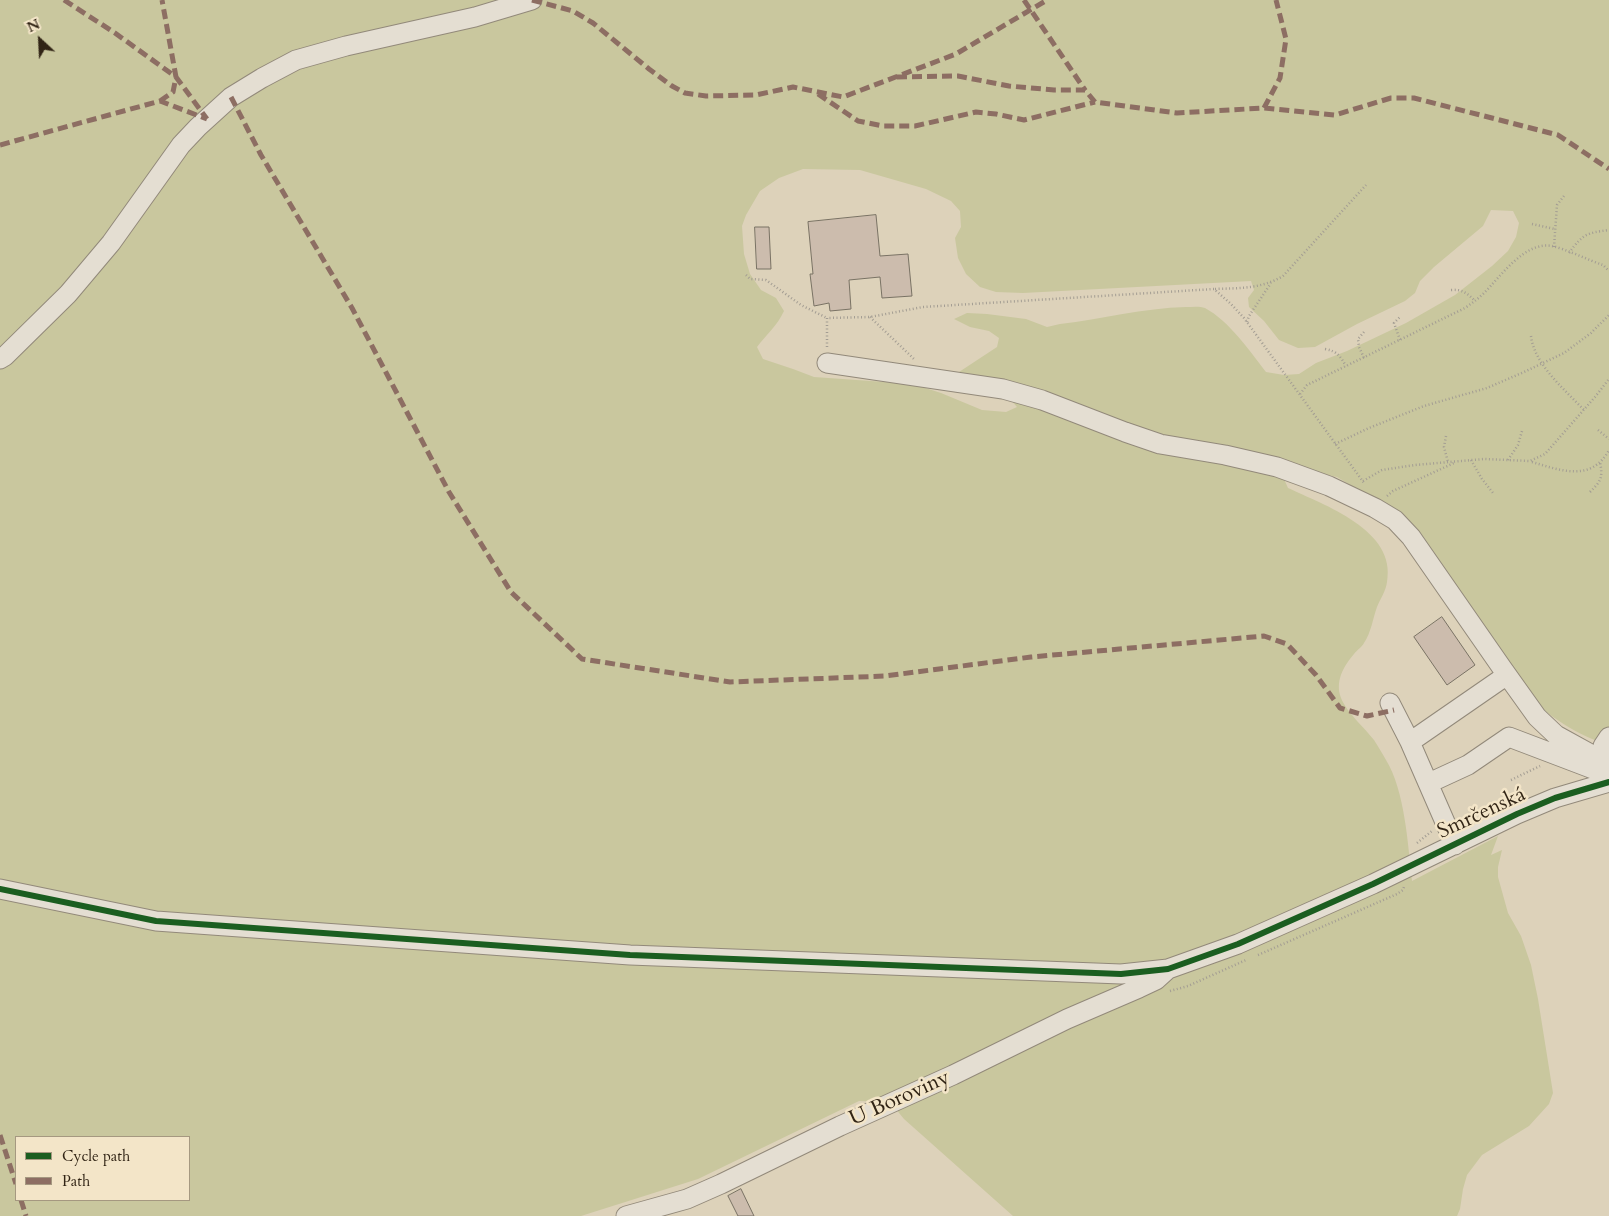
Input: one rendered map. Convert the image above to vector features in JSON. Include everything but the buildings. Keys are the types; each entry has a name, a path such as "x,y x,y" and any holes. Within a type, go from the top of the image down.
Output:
{"street":[{"path":"0,359 68,294 111,243 181,145 198,126 231,97 296,60 346,46 475,17 532,0"},
{"path":"827,363 1004,389 1042,400 1160,444 1225,455 1277,467 1329,486 1375,508 1395,520 1411,537 1537,716 1556,735 1608,768"},
{"path":"1410,742 1507,675"},
{"path":"1390,703 1429,783 1454,844"},
{"path":"1429,783 1468,765 1509,737 1608,768"},
{"path":"1608,768 1603,746 1609,737"},
{"name":"Smrčenská","path":"1168,969 1238,944 1373,884 1517,814 1556,798 1609,782"},
{"path":"0,889 156,921 620,954 1121,974 1168,969"},
{"name":"U Boroviny","path":"626,1216 687,1199 721,1184 1067,1019 1156,980 1168,969"}],"path":[{"path":"746,275 750,279 766,280 801,305 827,318 870,317 923,307 1259,287 1272,283 1283,276 1366,185"},
{"path":"1554,247 1557,205 1564,196"},
{"path":"1532,224 1555,229"},
{"path":"1569,253 1582,236 1609,230"},
{"path":"1300,394 1307,386 1466,308 1482,296 1528,250 1539,246 1554,247 1603,266 1609,271"},
{"path":"1247,322 1249,316 1272,283"},
{"path":"1214,289 1247,322 1368,489"},
{"path":"1451,290 1460,289 1475,300"},
{"path":"1335,444 1415,410 1487,388 1542,364 1564,353 1591,333 1609,315"},
{"path":"1400,340 1394,323 1401,316"},
{"path":"870,317 916,360"},
{"path":"827,318 827,363"},
{"path":"1364,332 1358,339 1364,358"},
{"path":"1532,336 1536,353 1542,364 1584,410"},
{"path":"1325,349 1334,350 1346,366"},
{"path":"1530,461 1545,454 1609,379"},
{"path":"1598,430 1609,439"},
{"path":"1508,460 1518,445 1522,432"},
{"path":"1446,436 1444,447 1448,462"},
{"path":"1363,481 1382,470 1471,460 1530,461 1565,472 1583,471 1595,467 1609,450"},
{"path":"1471,460 1482,479 1493,492"},
{"path":"1387,515 1379,504 1393,491 1457,462"},
{"path":"1590,492 1600,481 1602,473 1600,462"},
{"path":"1511,780 1546,763"},
{"path":"1417,843 1430,832 1446,823"}],"shaded area":[{"path":"0,0 1609,0 1609,744 1575,731 1522,694 1384,505 1337,477 1309,471 1284,479 1288,488 1338,512 1370,534 1381,548 1387,564 1387,582 1368,635 1344,668 1340,678 1339,689 1342,701 1346,707 1374,740 1386,760 1398,787 1405,819 1412,881 1498,836 1491,855 1502,850 1498,877 1508,913 1521,936 1531,965 1553,1093 1549,1104 1529,1126 1482,1155 1467,1175 1457,1216 1013,1216 904,1119 890,1102 859,1101 698,1179 581,1216 0,1216","holes":["803,169 860,170 926,189 951,201 960,211 961,227 955,238 958,258 966,274 980,287 996,292 1023,293 1251,281 1254,290 1248,298 1249,307 1264,321 1279,340 1298,348 1315,347 1405,301 1415,293 1420,281 1434,267 1483,226 1491,210 1513,211 1519,223 1516,237 1508,251 1455,295 1406,323 1347,351 1316,363 1299,374 1284,375 1266,372 1231,328 1214,314 1201,307 1154,309 1047,327 1026,319 987,314 967,313 954,319 970,327 989,331 999,338 997,347 959,372 956,384 982,395 1010,399 1017,407 1006,412 982,410 913,384 814,377 763,359 757,347 775,326 784,311 776,298 761,290 750,274 744,254 742,226 746,215 760,191 779,178"]}],"marked path":[{"path":"64,0 115,33 176,77 207,119"},
{"path":"160,101 173,92 176,77 162,0"},
{"path":"532,0 573,11 593,23 649,69 685,93 706,96 756,95 793,87 843,97 956,54 1047,0"},
{"path":"1024,0 1085,90"},
{"path":"1264,108 1280,78 1286,39 1276,0"},
{"path":"897,77 958,76 1009,86 1054,90 1085,90 1095,102 1177,113 1264,108 1335,115 1391,98 1414,98 1558,135 1609,169"},
{"path":"818,94 858,121 883,126 915,126 976,112 1024,120 1095,102"},
{"path":"231,97 261,155 352,308 449,492 511,592 582,659 730,682 885,676 1031,657 1264,636 1287,644 1316,675 1340,708 1367,716 1394,710"},
{"path":"0,145 160,101 207,119"},
{"path":"0,1135 15,1181"},
{"path":"21,1201 26,1216"}],"cycle path":[{"path":"0,889 156,921 630,955 1121,974 1168,969 1238,944 1373,884 1517,814 1555,798 1609,782"}]}
